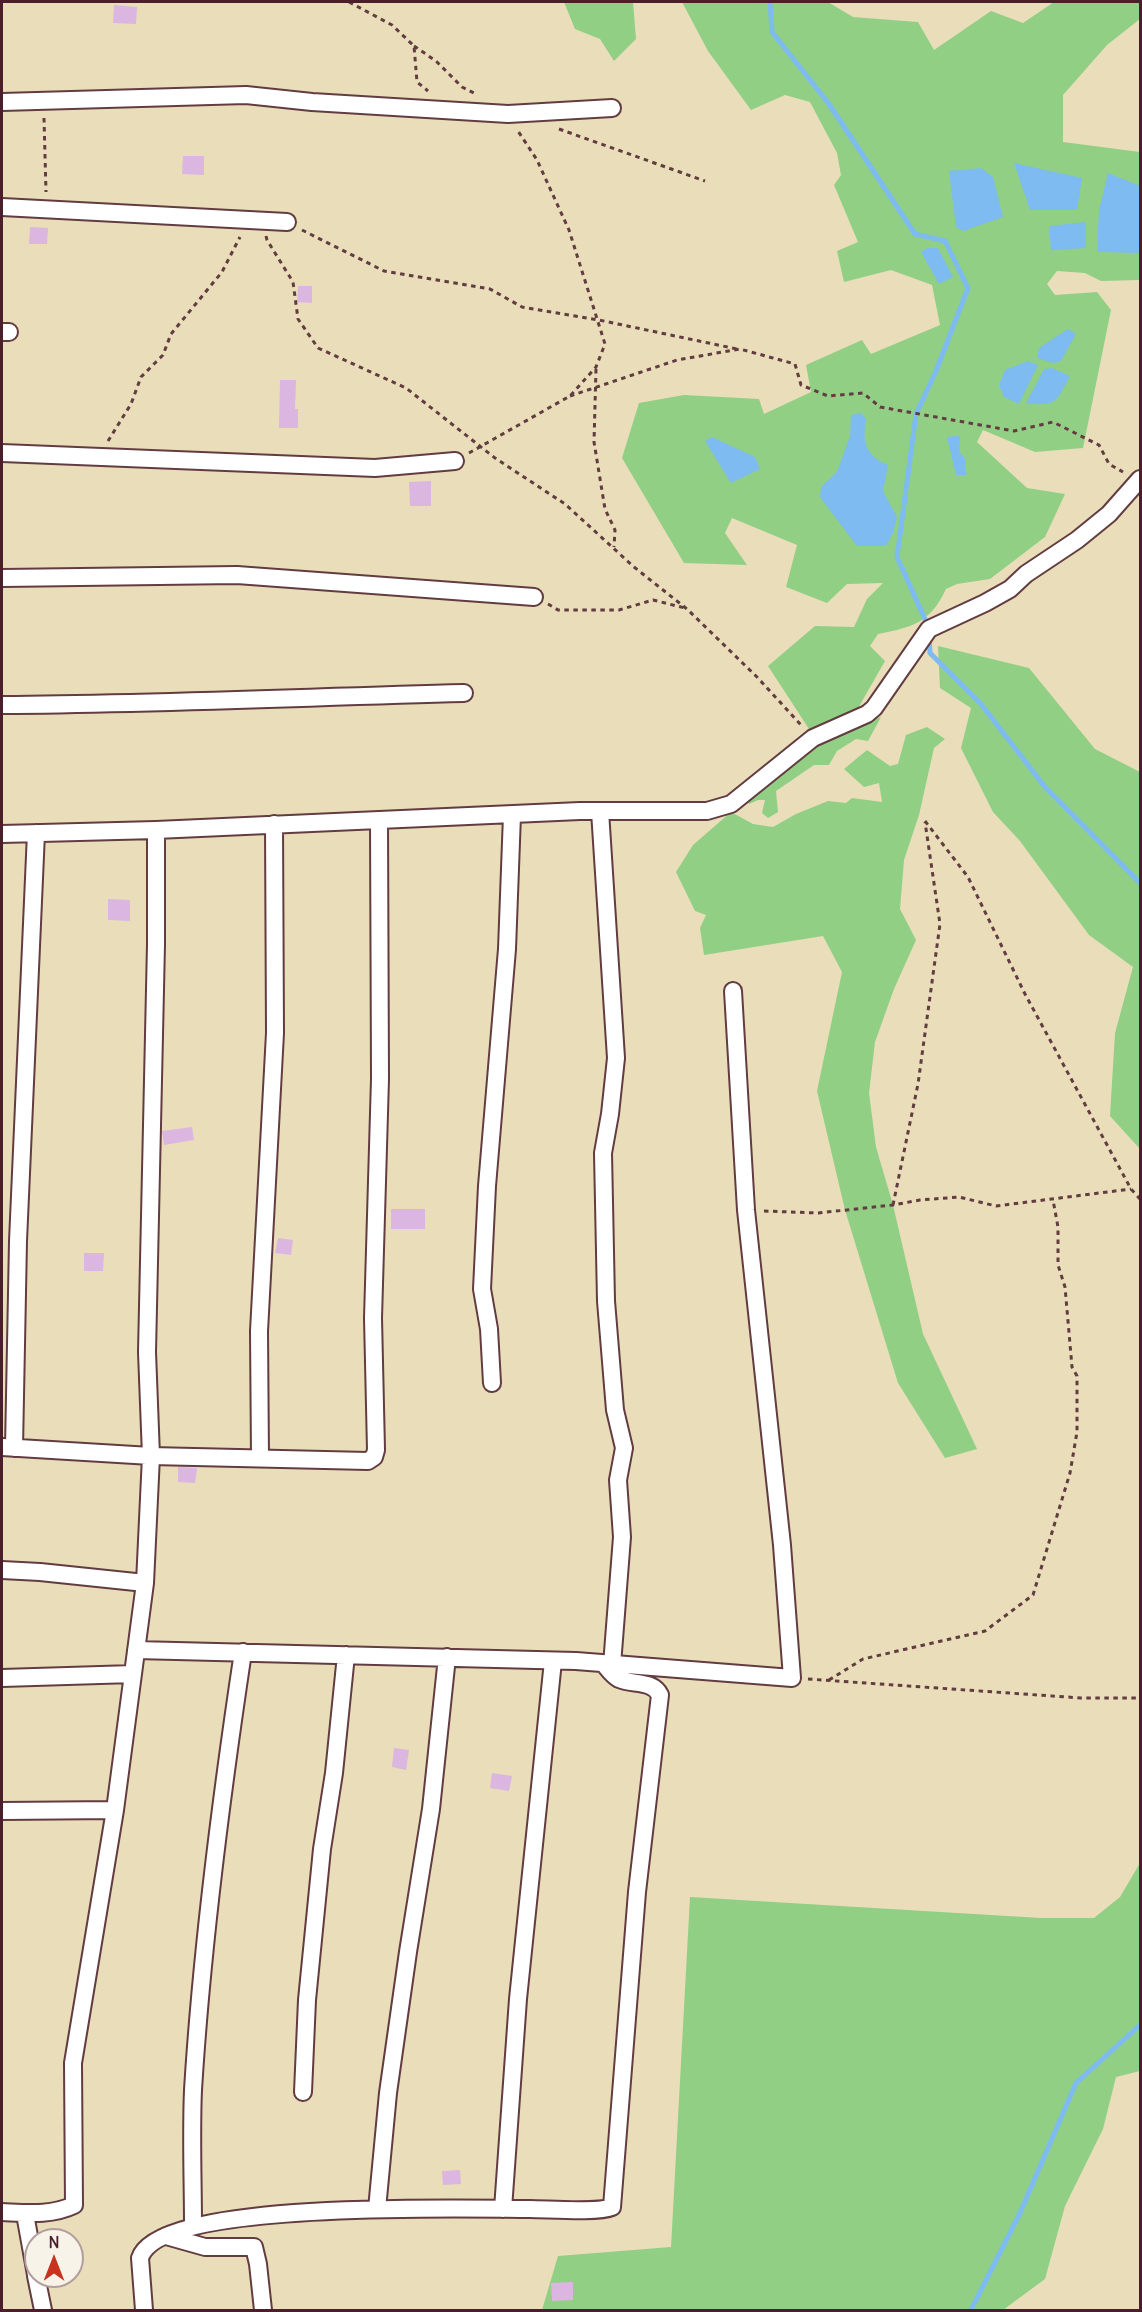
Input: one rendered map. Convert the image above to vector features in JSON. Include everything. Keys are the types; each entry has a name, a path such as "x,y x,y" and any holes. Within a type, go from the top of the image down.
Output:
{"street":[{"path":"2,102 246,94 312,102 508,114 612,108"},
{"path":"2,207 287,222"},
{"path":"2,453 375,468 455,461"},
{"path":"2,834 156,830 600,811 707,811 720,808 731,804 813,738 867,714 874,708 929,629 1010,589 1026,574 1077,540 1109,514 1139,480"},
{"path":"2,578 237,575 534,597"},
{"path":"2,705 123,705 283,697 464,693"},
{"path":"144,2310 140,2258 148,2245 193,2226 225,2220 377,2209 609,2209 613,2205 637,1892 660,1695 650,1685 627,1682 618,1678 612,1674 608,1665 622,1537 618,1480 624,1448 615,1410 606,1301 603,1153 616,1058 600,811"},
{"path":"492,1383 489,1329 482,1289 487,1186 506,970 512,815"},
{"path":"36,833 8,1448 151,1456 368,1461 374,1457 376,1450 373,1318 380,1079 379,821"},
{"path":"260,1458 259,1331 275,1033 274,824"},
{"path":"2,2212 25,2214 56,2212 74,2205 73,2063 115,1810 145,1583 151,1456 147,1352 156,944 156,830"},
{"path":"136,1650 553,1661 792,1678 782,1545 746,1210 733,991"},
{"path":"2,1570 145,1583"},
{"path":"193,2226 193,2092 203,1954 220,1807 243,1652"},
{"path":"303,2092 307,2000 322,1849 334,1773 346,1655"},
{"path":"377,2209 388,2093 431,1809 447,1658"},
{"path":"503,2209 518,1999 553,1661"},
{"path":"2,1678 133,1674"},
{"path":"2,1811 115,1810"},
{"path":"25,2214 27,2228"},
{"path":"166,2236 205,2247 254,2247 263,2310"},
{"path":"38,2288 43,2310"}],"path":[{"path":"349,2 392,25 414,46 417,82 452,111"},
{"path":"44,102 46,209"},
{"path":"508,114 537,160 569,230 605,344 596,367 594,442 605,509 615,530 614,547"},
{"path":"257,219 293,282 298,319 318,348 406,388 480,446 565,504 634,567 687,609 757,677 813,738"},
{"path":"98,458 131,404 141,377 163,355 171,334 222,272 257,219"},
{"path":"287,222 384,271 490,289 522,307 599,320 740,349 795,364 801,385 828,396 863,393 880,407 1014,431 1053,422 1099,446 1109,464 1139,480"},
{"path":"455,461 570,396 677,360 740,349"},
{"path":"570,396 596,367"},
{"path":"534,597 558,610 619,610 653,600 687,609"},
{"path":"893,1205 918,1084 940,924 925,821 968,877 1025,994 1131,1188 1140,1199"},
{"path":"746,1210 818,1213 959,1197 996,1206 1131,1188"},
{"path":"829,1680 863,1659 985,1631 1033,1595 1070,1473 1077,1432 1077,1376 1072,1367 1065,1287 1058,1265 1058,1227 1053,1200"},
{"path":"792,1678 1081,1698 1140,1698"}],"green space":[{"path":"564,2 633,2 636,39 614,61 600,39 575,29"},
{"path":"682,2 828,2 853,17 918,22 934,50 991,11 1023,23 1054,2 1140,2 1140,19 1107,45 1063,95 1063,142 1140,152 1140,280 1101,281 1085,273 1057,271 1047,284 1055,295 1097,292 1111,310 1083,448 1035,452 983,430 977,442 1027,488 1065,494 1045,537 990,579 957,584 946,589 934,609 919,622 878,634 870,646 885,661 853,717 811,732 768,666 815,626 854,627 867,599 883,583 847,584 827,603 786,587 797,545 732,518 725,533 747,565 684,563 622,458 639,403 684,395 759,399 764,414 811,392 806,365 862,340 871,354 940,325 932,285 891,270 844,282 837,251 858,242 834,185 841,175 837,153 810,102 785,95 751,110 708,51"},
{"path":"938,646 1029,668 1095,749 1140,772 1140,1149 1110,1116 1115,1033 1133,967 1089,935 1020,841 993,812 961,748 971,708 940,688"},
{"path":"881,717 868,741 856,739 837,751 829,765 814,765 776,791 778,812 768,818 762,813 765,800 749,804 747,800 816,742"},
{"path":"927,727 945,739 934,748 919,815 904,860 900,909 916,940 894,989 875,1042 869,1093 876,1147 893,1205 923,1334 977,1449 945,1458 898,1383 845,1210 817,1091 842,972 823,936 704,955 700,928 706,915 695,911 676,872 693,845 731,812 753,824 773,827 796,814 828,801 846,803 852,798 882,802 879,783 864,787 844,769 867,750 890,766 898,764 906,735"},
{"path":"1140,1863 1140,2071 1116,2077 1103,2129 1065,2206 1045,2279 1003,2310 542,2310 558,2256 671,2247 690,1897 1041,1918 1094,1918 1120,1897"}],"water":[{"path":"1014,163 1082,178 1077,210 1030,210"},
{"path":"981,168 993,177 1003,217 963,231 956,227 949,171"},
{"path":"1108,173 1140,186 1140,253 1097,252 1099,210"},
{"path":"1086,222 1086,248 1051,250 1049,226"},
{"path":"927,248 938,248 953,277 939,284 921,252"},
{"path":"1068,329 1076,334 1061,361 1053,363 1037,358 1039,348"},
{"path":"1028,361 1038,365 1019,404 1004,397 999,385 1005,370"},
{"path":"1052,368 1070,376 1058,397 1050,403 1026,403 1044,369"},
{"path":"861,413 866,419 867,447 874,457 888,465 883,491 897,517 893,533 886,546 857,546 820,497 821,487 837,472 850,436 851,415"},
{"path":"960,436 959,451 965,459 966,475 956,475 947,437"},
{"path":"712,437 755,457 760,469 731,483 705,441"}],"building":[{"path":"114,5 137,7 136,24 113,23"},
{"path":"183,156 204,156 204,175 182,174"},
{"path":"30,227 48,228 47,244 29,244"},
{"path":"298,286 312,286 312,303 297,302"},
{"path":"280,380 296,380 295,409 298,409 298,428 279,428"},
{"path":"431,481 431,506 410,506 409,482"},
{"path":"108,899 130,900 130,921 108,920"},
{"path":"192,1127 194,1140 164,1145 162,1131"},
{"path":"391,1209 425,1209 425,1229 391,1229"},
{"path":"278,1238 293,1240 291,1255 275,1253"},
{"path":"84,1253 104,1253 103,1271 84,1271"},
{"path":"178,1467 197,1468 195,1483 178,1482"},
{"path":"394,1748 409,1750 406,1770 392,1767"},
{"path":"492,1773 512,1776 509,1791 490,1788"},
{"path":"460,2170 461,2184 443,2185 442,2171"},
{"path":"573,2282 573,2300 552,2301 551,2283"}],"waterway":[{"path":"770,2 772,32 829,104 915,234 945,241 968,288 936,371 916,414 897,557 929,628"},
{"path":"929,637 930,653 981,704 1045,787 1140,883"},
{"path":"971,2310 1020,2213 1076,2083 1140,2025"}]}
